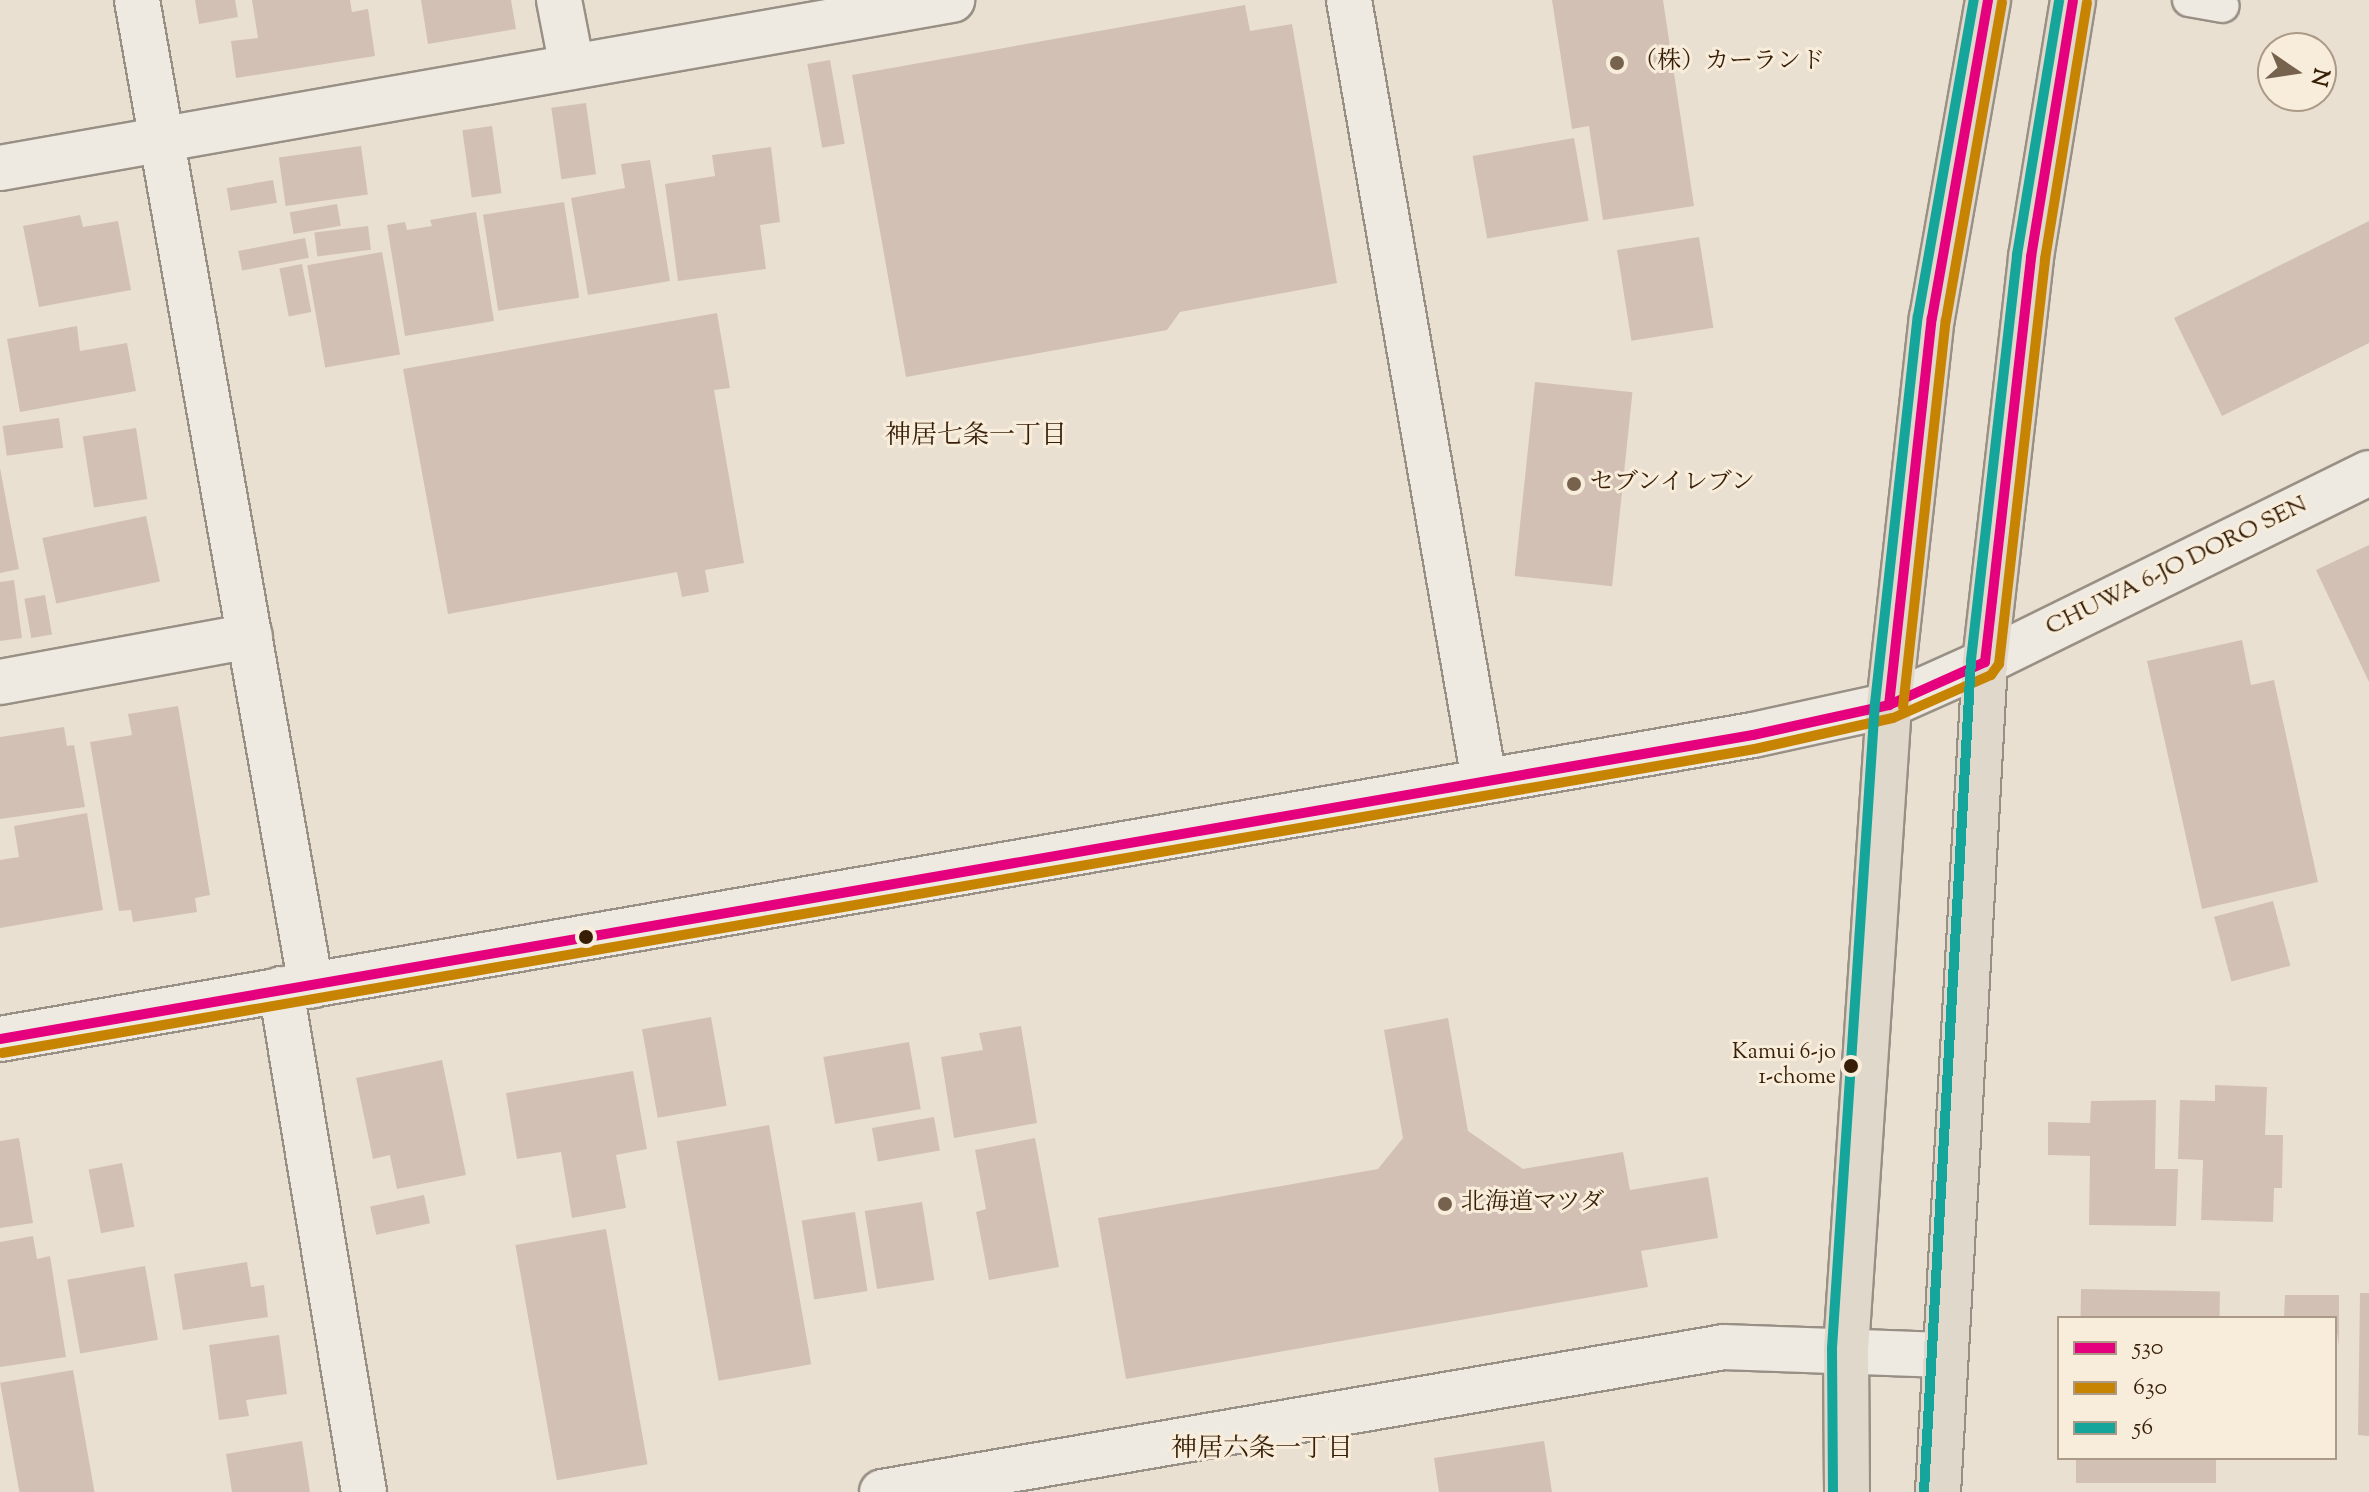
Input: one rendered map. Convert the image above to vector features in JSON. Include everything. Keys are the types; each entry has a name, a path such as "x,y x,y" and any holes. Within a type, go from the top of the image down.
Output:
{"highway":[{"path":"1847,1492 1846,1349 1889,705 1932,318 1988,0"},
{"path":"1938,1492 1942,1355 1985,662 2031,257 2073,0"}],"street":[{"path":"137,0 250,636 364,1492"},
{"path":"559,0 572,67"},
{"path":"1349,0 1484,780"},
{"path":"0,168 936,1"},
{"name":"CHUWA 6-JO DORO SEN","path":"0,1039 1753,735 1889,705 1985,662 2369,473"},
{"path":"0,682 250,636"},
{"path":"882,1492 1724,1347 1846,1349 1942,1355"}],"lane":[{"path":"2189,0 2222,6"}],"building":[{"path":"195,0 235,0 238,17 199,24"},
{"path":"252,0 350,0 352,12 368,9 375,56 236,78 231,41 258,38"},
{"path":"421,0 511,0 516,29 428,44"},
{"name":"（株）カーランド","path":"1552,0 1663,0 1694,206 1603,220 1589,126 1572,129"},
{"path":"1245,5 1250,31 1292,24 1337,283 1180,312 1167,330 906,377 852,75"},
{"path":"830,60 845,144 822,148 807,64"},
{"path":"586,103 596,174 561,179 551,108"},
{"path":"492,126 501,193 472,198 462,130"},
{"path":"1574,138 1589,221 1487,239 1473,156"},
{"path":"361,146 368,195 286,206 279,158"},
{"path":"771,147 780,222 760,225 766,269 678,281 665,184 715,176 712,155"},
{"path":"650,160 670,281 588,295 571,198 625,188 621,164"},
{"path":"273,180 277,203 231,211 227,188"},
{"path":"564,202 579,298 498,311 483,215"},
{"path":"337,204 341,226 294,234 290,212"},
{"path":"476,212 494,321 405,336 387,225 405,222 407,230 432,226 430,220"},
{"path":"80,215 83,227 118,221 131,290 39,307 23,226"},
{"path":"2369,221 2369,343 2222,416 2174,318"},
{"path":"368,226 371,250 317,256 314,233"},
{"path":"1699,237 1713,328 1631,341 1617,250"},
{"path":"305,238 309,258 242,271 238,251"},
{"path":"382,252 400,354 325,368 307,265"},
{"path":"302,264 311,312 289,316 279,268"},
{"path":"717,313 730,388 714,390 744,563 705,570 709,592 682,597 677,572 448,614 403,369"},
{"path":"77,326 80,351 127,343 136,391 20,412 7,339"},
{"name":"セブンイレブン","path":"1535,382 1632,392 1612,586 1515,576"},
{"path":"59,418 63,448 7,456 3,426"},
{"path":"136,428 147,499 94,508 83,436"},
{"path":"0,468 19,569 0,573"},
{"path":"146,516 160,582 56,604 42,538"},
{"path":"2369,545 2369,682 2316,570"},
{"path":"14,580 22,638 0,641 0,582"},
{"path":"45,595 52,634 31,638 24,599"},
{"path":"2242,640 2251,685 2274,680 2318,882 2202,909 2147,661"},
{"path":"178,706 210,895 195,898 197,912 133,922 131,910 119,911 90,742 132,735 128,714"},
{"path":"64,727 67,746 74,745 85,807 0,819 0,737"},
{"path":"87,813 103,910 0,928 0,860 19,857 14,826"},
{"path":"2273,901 2290,966 2231,982 2214,917"},
{"path":"711,1017 727,1106 658,1118 642,1029"},
{"name":"北海道マツダ","path":"1448,1018 1468,1131 1523,1169 1623,1152 1630,1190 1708,1177 1718,1238 1641,1251 1648,1287 1126,1379 1098,1218 1378,1169 1403,1138 1384,1030"},
{"path":"1021,1026 1037,1123 954,1138 941,1057 983,1050 979,1033"},
{"path":"909,1042 921,1109 835,1124 823,1057"},
{"path":"442,1060 466,1175 397,1189 390,1155 373,1159 356,1078"},
{"path":"633,1071 647,1149 616,1155 626,1208 572,1218 561,1152 517,1159 506,1093"},
{"path":"2215,1085 2267,1087 2265,1135 2283,1135 2282,1188 2274,1188 2273,1222 2201,1220 2203,1160 2178,1159 2180,1100 2215,1101"},
{"path":"2156,1100 2155,1169 2178,1169 2176,1226 2089,1225 2090,1156 2048,1155 2048,1122 2090,1123 2091,1101"},
{"path":"934,1117 940,1150 878,1161 872,1128"},
{"path":"769,1125 811,1364 719,1381 676,1141"},
{"path":"19,1138 33,1223 0,1228 0,1141"},
{"path":"1035,1138 1059,1267 989,1280 976,1212 986,1209 975,1150"},
{"path":"122,1163 134,1227 101,1233 89,1169"},
{"path":"424,1195 430,1223 376,1235 370,1206"},
{"path":"922,1202 934,1280 877,1289 865,1211"},
{"path":"855,1212 868,1291 814,1299 802,1220"},
{"path":"606,1229 648,1464 557,1480 515,1245"},
{"path":"33,1236 37,1259 50,1256 66,1357 0,1367 0,1242"},
{"path":"247,1262 251,1287 264,1285 268,1317 183,1330 174,1274"},
{"path":"145,1266 158,1340 80,1354 67,1280"},
{"path":"2081,1289 2220,1291 2220,1316 2081,1316"},
{"path":"2360,1293 2369,1293 2369,1436 2358,1435"},
{"path":"2285,1295 2339,1295 2339,1346 2337,1316 2284,1316"},
{"path":"279,1335 287,1394 246,1400 249,1416 219,1420 209,1345"},
{"path":"73,1370 95,1492 19,1492 0,1383"},
{"path":"302,1441 310,1492 232,1492 226,1454"},
{"path":"1544,1441 1552,1492 1439,1492 1434,1458"},
{"path":"2076,1460 2216,1460 2216,1483 2076,1483"}],"transit line":[{"name":"56","path":"1833,1492 1832,1348 1875,703 1918,316 1974,0"},
{"name":"530","path":"1889,705 1932,318 1988,0"},
{"name":"56","path":"1924,1491 1971,660 2017,255 2059,0"},
{"name":"530","path":"0,1039 1753,735 1889,705 1985,662 2031,257 2073,0"},
{"name":"630","path":"1903,707 1946,320 2002,2"},
{"name":"630","path":"2,1053 1755,749 1893,718 1991,675 1999,664 2045,259 2087,2"}],"place":[{"name":"（株）カーランド","path":"1617,63"},
{"name":"セブンイレブン","path":"1574,484"},
{"name":"Kamui 6-jo 1-chome","path":"1851,1066"},
{"name":"北海道マツダ","path":"1445,1204"}],"district":[{"name":"神居七条一丁目","path":"976,437"},
{"name":"神居六条一丁目","path":"1262,1450"}]}
